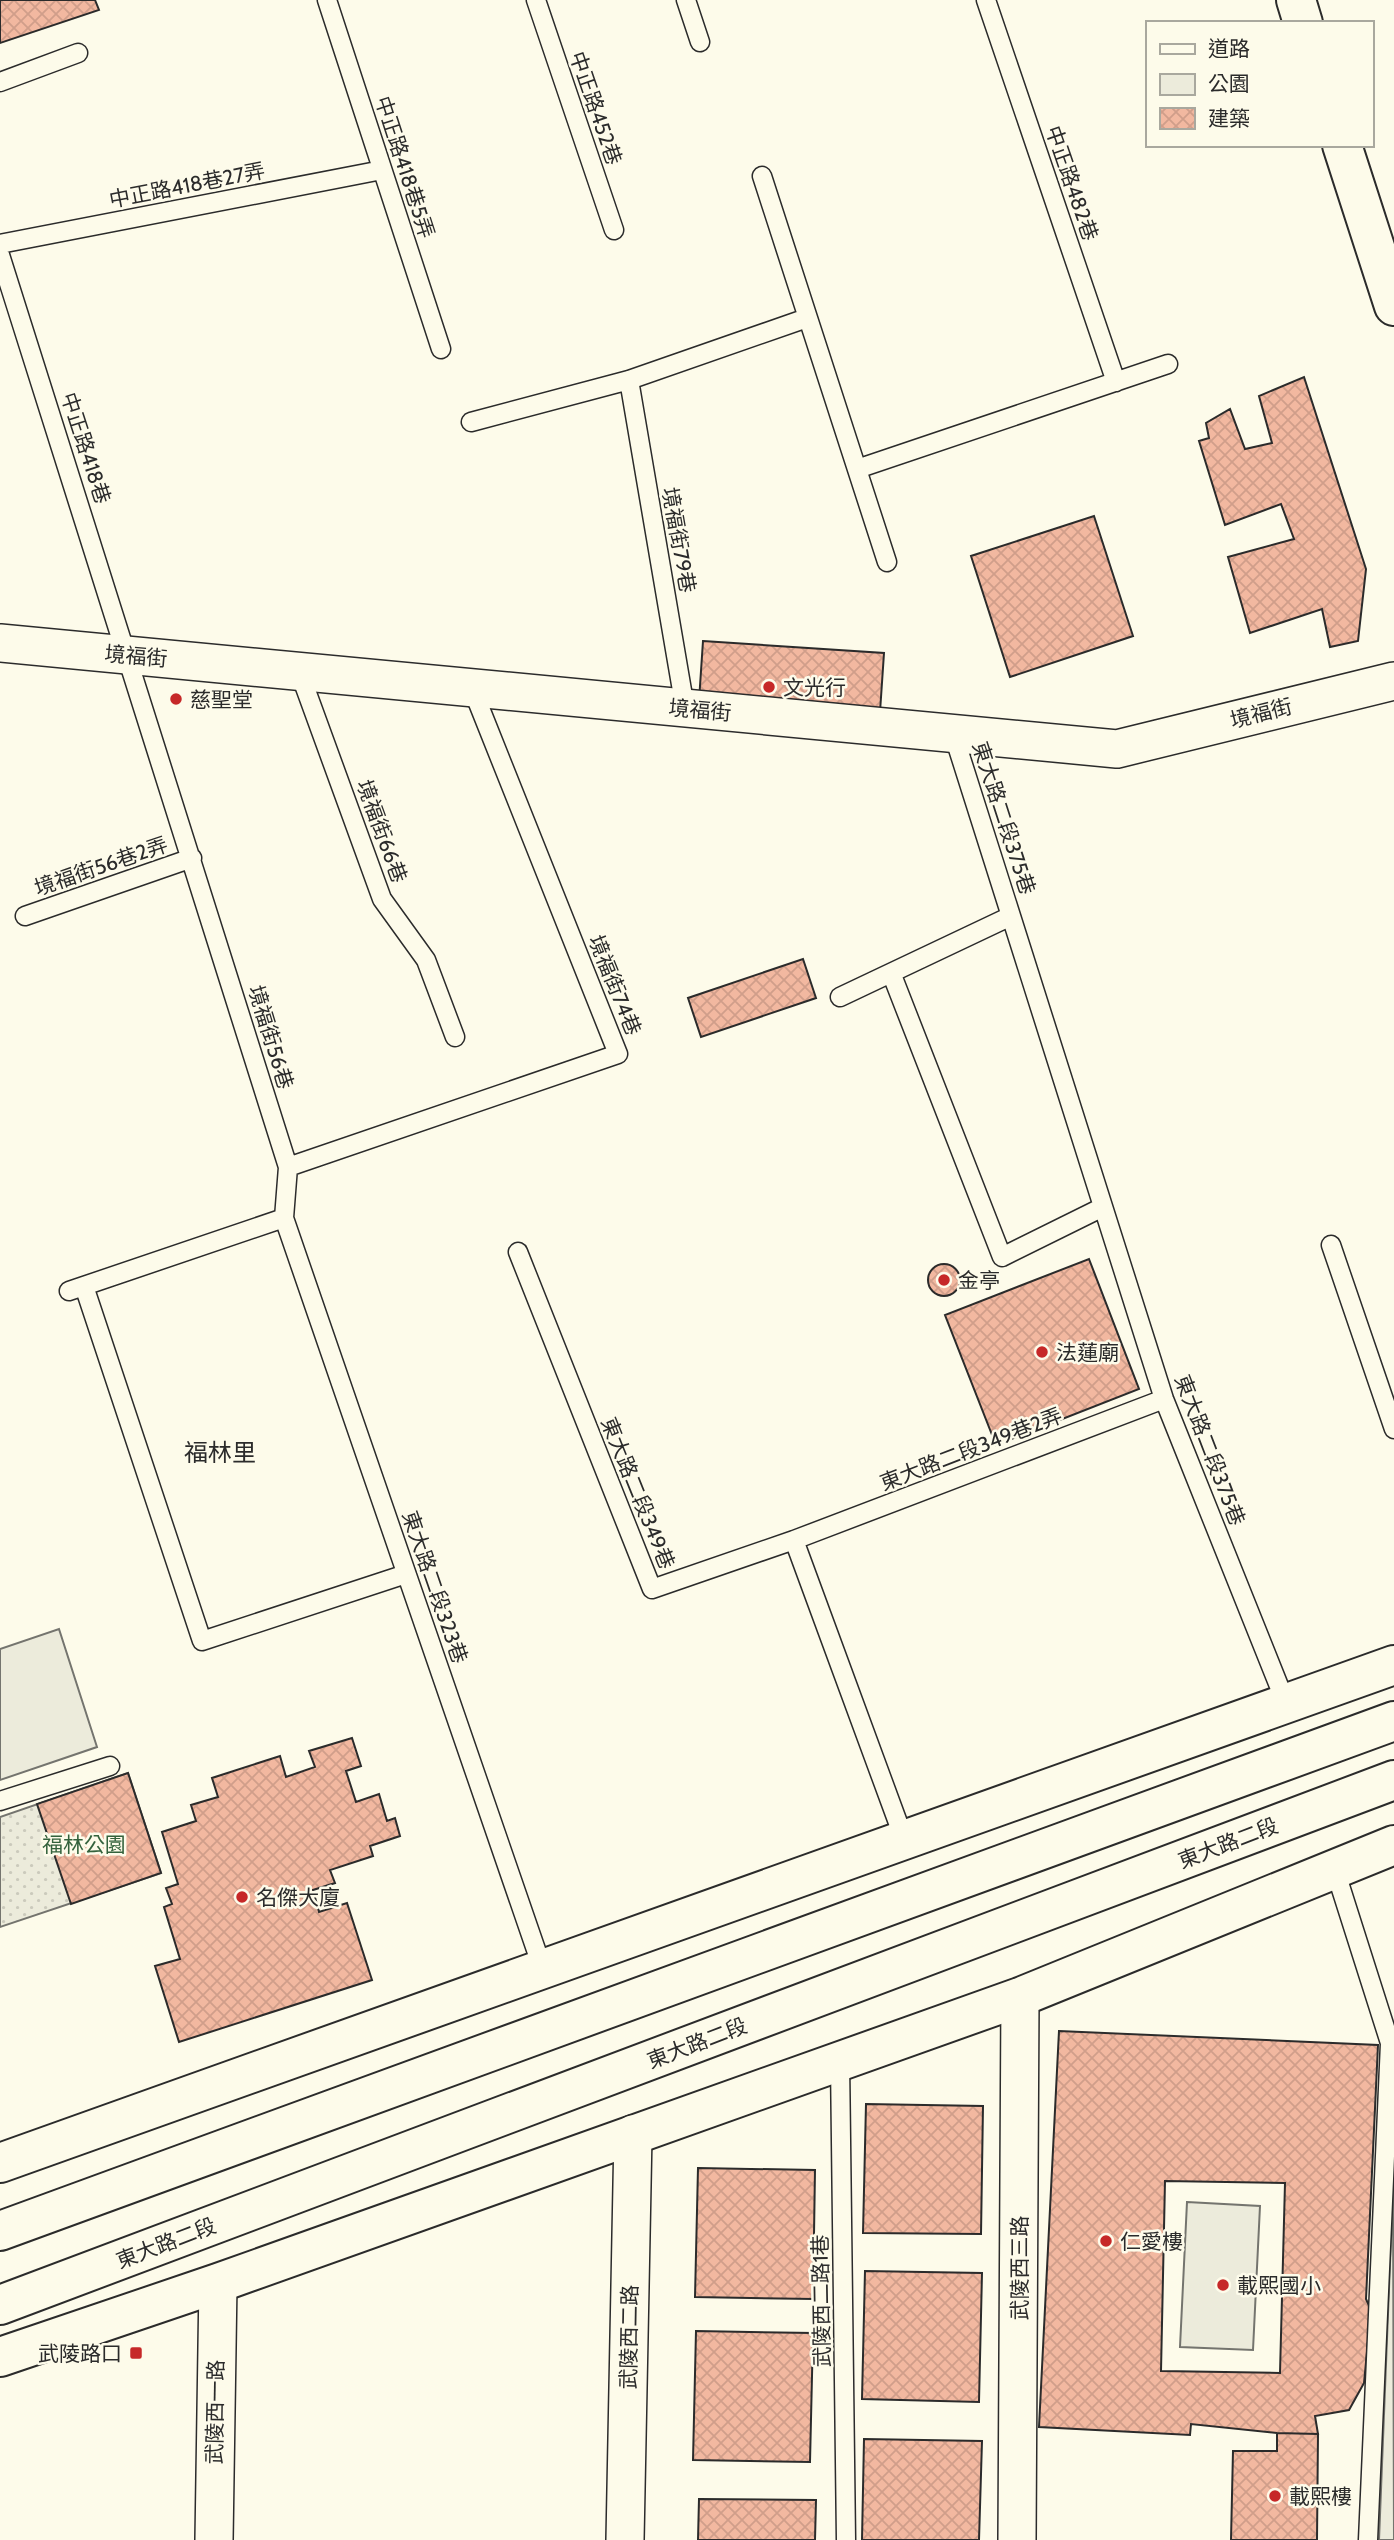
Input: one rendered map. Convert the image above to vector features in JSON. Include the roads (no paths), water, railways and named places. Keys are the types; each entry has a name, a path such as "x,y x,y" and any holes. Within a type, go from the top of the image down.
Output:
{"street":[{"path":"1296,0 1302,21"},
{"path":"1343,147 1394,306"},
{"name":"境福街","path":"0,643 1117,749 1394,681"},
{"path":"0,2163 904,1839 1287,1706 1394,1665"},
{"path":"0,2231 1394,1721"},
{"name":"東大路二段","path":"0,2305 1394,1780"},
{"path":"0,2357 218,2283 1020,1997 1394,1845"},
{"name":"武陵西三路","path":"1017,2540 1020,1997"},
{"name":"武陵西二路","path":"625,2540 633,2134"},
{"name":"武陵西一路","path":"214,2540 218,2283"}],"lane":[{"name":"中正路418巷5弄","path":"327,0 441,349"},
{"name":"中正路452巷","path":"536,0 614,230"},
{"path":"686,0 700,42"},
{"name":"中正路482巷","path":"986,0 1115,382"},
{"path":"0,82 78,53"},
{"name":"中正路418巷27弄","path":"0,244 382,170"},
{"path":"762,176 887,562"},
{"name":"中正路418巷","path":"0,255 128,655"},
{"path":"471,422 629,380 807,318"},
{"path":"857,469 1168,364"},
{"name":"境福街79巷","path":"629,380 685,708"},
{"name":"境福街56巷","path":"128,655 288,1167 284,1218"},
{"name":"境福街66巷","path":"299,671 382,899 426,960 455,1037"},
{"name":"境福街74巷","path":"288,1167 618,1054 472,688"},
{"name":"東大路二段375巷","path":"953,733 1164,1399 1287,1706"},
{"name":"境福街56巷2弄","path":"25,916 192,858"},
{"name":"東大路二段375巷","path":"840,997 892,975 1011,916"},
{"path":"892,975 1002,1257 1103,1207"},
{"path":"284,1218 76,1288 202,1641 407,1574"},
{"name":"東大路二段323巷","path":"284,1218 543,1970"},
{"path":"1331,1245 1394,1429"},
{"name":"東大路二段349巷","path":"518,1252 652,1589 794,1540"},
{"name":"東大路二段349巷2弄","path":"794,1540 1164,1399"},
{"path":"794,1540 904,1839"},
{"path":"0,1801 110,1766"},
{"path":"1335,1870 1390,2043 1368,2540"},
{"name":"武陵西二路1巷","path":"841,2061 846,2540"}],"place":[{"name":"文光行","path":"769,687"},
{"name":"慈聖堂","path":"176,699"},
{"name":"金亭","path":"944,1280"},
{"name":"法蓮廟","path":"1042,1352"},
{"name":"名傑大廈","path":"242,1897"},
{"name":"仁愛樓","path":"1106,2241"},
{"name":"載熙國小","path":"1223,2285"},
{"name":"武陵路口","path":"136,2353"},
{"name":"載熙樓","path":"1275,2496"}],"district":[{"name":"福林里","path":"220,1452"}],"park label":[{"name":"福林公園","path":"84,1844"}]}
